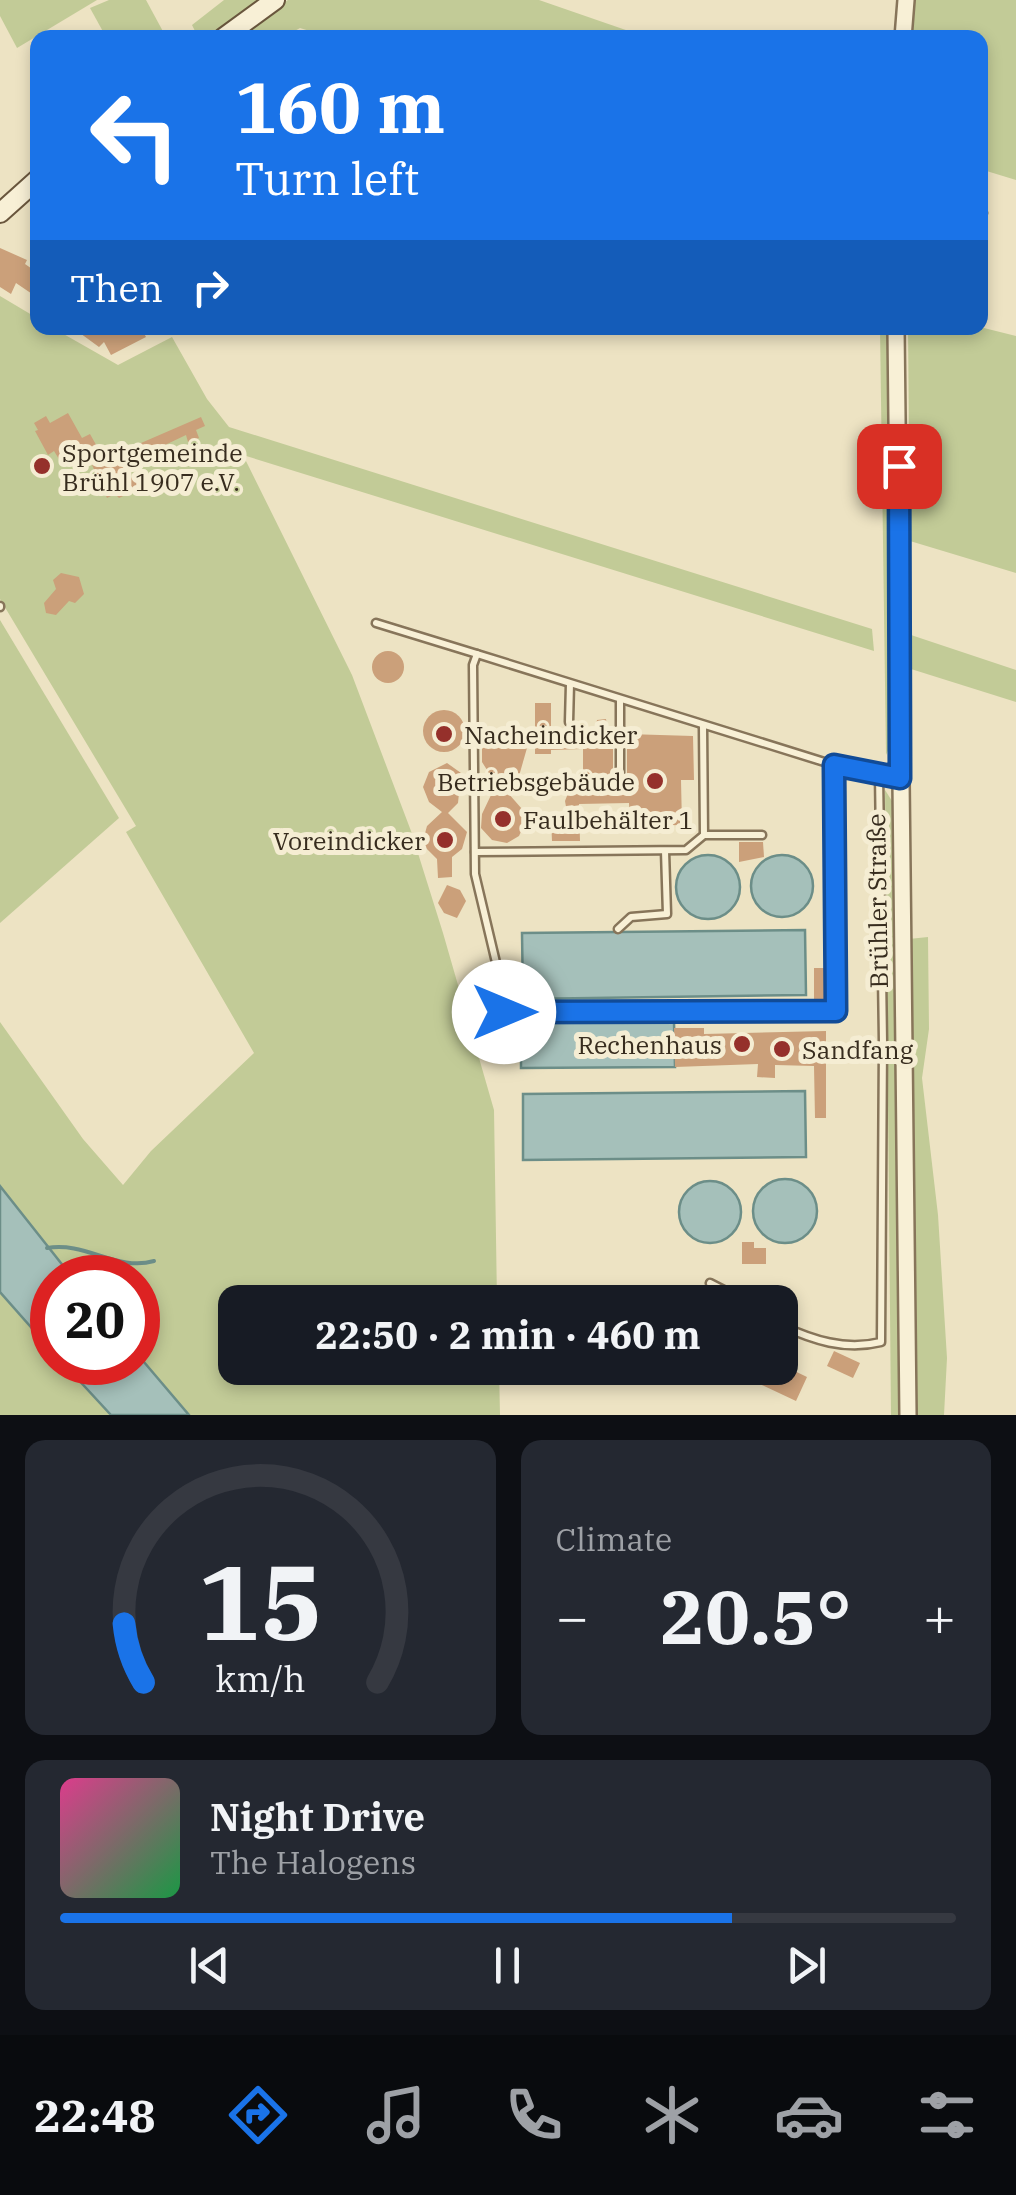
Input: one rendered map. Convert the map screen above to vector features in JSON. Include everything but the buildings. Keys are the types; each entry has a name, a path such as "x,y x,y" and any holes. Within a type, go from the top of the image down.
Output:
{"main road":[{"path":"234,30 275,0"},
{"path":"0,213 30,186"}],"street":[{"path":"904,30 906,0"},
{"name":"Brühler Straße","path":"896,335 908,1415"}],"lane":[{"path":"376,623 834,765 900,778"},
{"path":"477,654 473,665 475,874 503,992 504,1012 836,1011 834,765"},
{"path":"570,684 570,722"},
{"path":"620,700 620,775"},
{"path":"703,726 704,835"},
{"path":"798,1333 843,1346 882,1342 879,775"},
{"path":"475,852 686,850 704,835 762,835"},
{"path":"618,929 630,916 667,914 666,851"},
{"path":"710,1283 714,1285"}],"green space":[{"path":"0,0 97,0 47,30 30,30 30,40 17,48 0,16"},
{"path":"109,0 146,0 162,30 102,30 90,8"},
{"path":"224,0 264,0 222,30 194,30 192,25"},
{"path":"288,0 539,0 626,30 300,28 244,30"},
{"path":"914,0 1016,0 1016,180 988,171 988,30 912,30"},
{"path":"0,296 30,314 30,335 65,335 118,365 172,337 207,399 229,427 872,629 874,651 243,455 352,675 411,831 443,933 494,1110 497,1285 218,1285 218,1385 499,1385 500,1415 0,1415 0,1022 83,1139 123,1185 151,1151 254,1053 126,832 136,826 0,599"},
{"path":"988,329 1016,336 1016,573 910,541 908,335 988,335"},
{"path":"880,335 890,335 894,635 891,744 886,755"},
{"path":"0,620 119,818 0,923"},
{"path":"911,635 1016,670 1016,702 911,669"},
{"path":"885,790 892,801 899,1028 902,1415 891,1415"},
{"path":"928,937 929,1029 922,1078 938,1215 947,1358 944,1415 915,1415 909,939"}],"water":[{"path":"708,855 730,865 740,887 730,909 708,919 686,909 676,887 686,865"},
{"path":"782,855 804,864 813,886 804,908 782,917 760,908 751,886 760,864"},
{"path":"805,930 806,995 523,999 522,933"},
{"path":"674,1022 675,1067 521,1068 521,1023"},
{"path":"805,1091 806,1157 523,1160 523,1094"},
{"path":"785,1179 807,1189 817,1211 807,1233 785,1243 763,1233 753,1211 763,1189"},
{"path":"710,1181 732,1190 741,1212 732,1234 710,1243 688,1234 679,1212 688,1190"},
{"path":"0,1186 55,1255 30,1255 30,1326 0,1292"},
{"path":"160,1381 189,1415 111,1415 83,1385 160,1385"}],"waterway":[{"path":"47,1248 97,1255"}],"place":[{"name":"Sportgemeinde Brühl 1907 e.V.","path":"42,466"},
{"name":"Nacheindicker","path":"444,734"},
{"name":"Betriebsgebäude","path":"655,781"},
{"name":"Faulbehälter 1","path":"503,819"},
{"name":"Voreindicker","path":"445,840"},
{"name":"Rechenhaus","path":"742,1044"},
{"name":"Sandfang","path":"782,1049"}],"route":[{"path":"504,1012 836,1011 834,765 900,778 899,466"}]}
